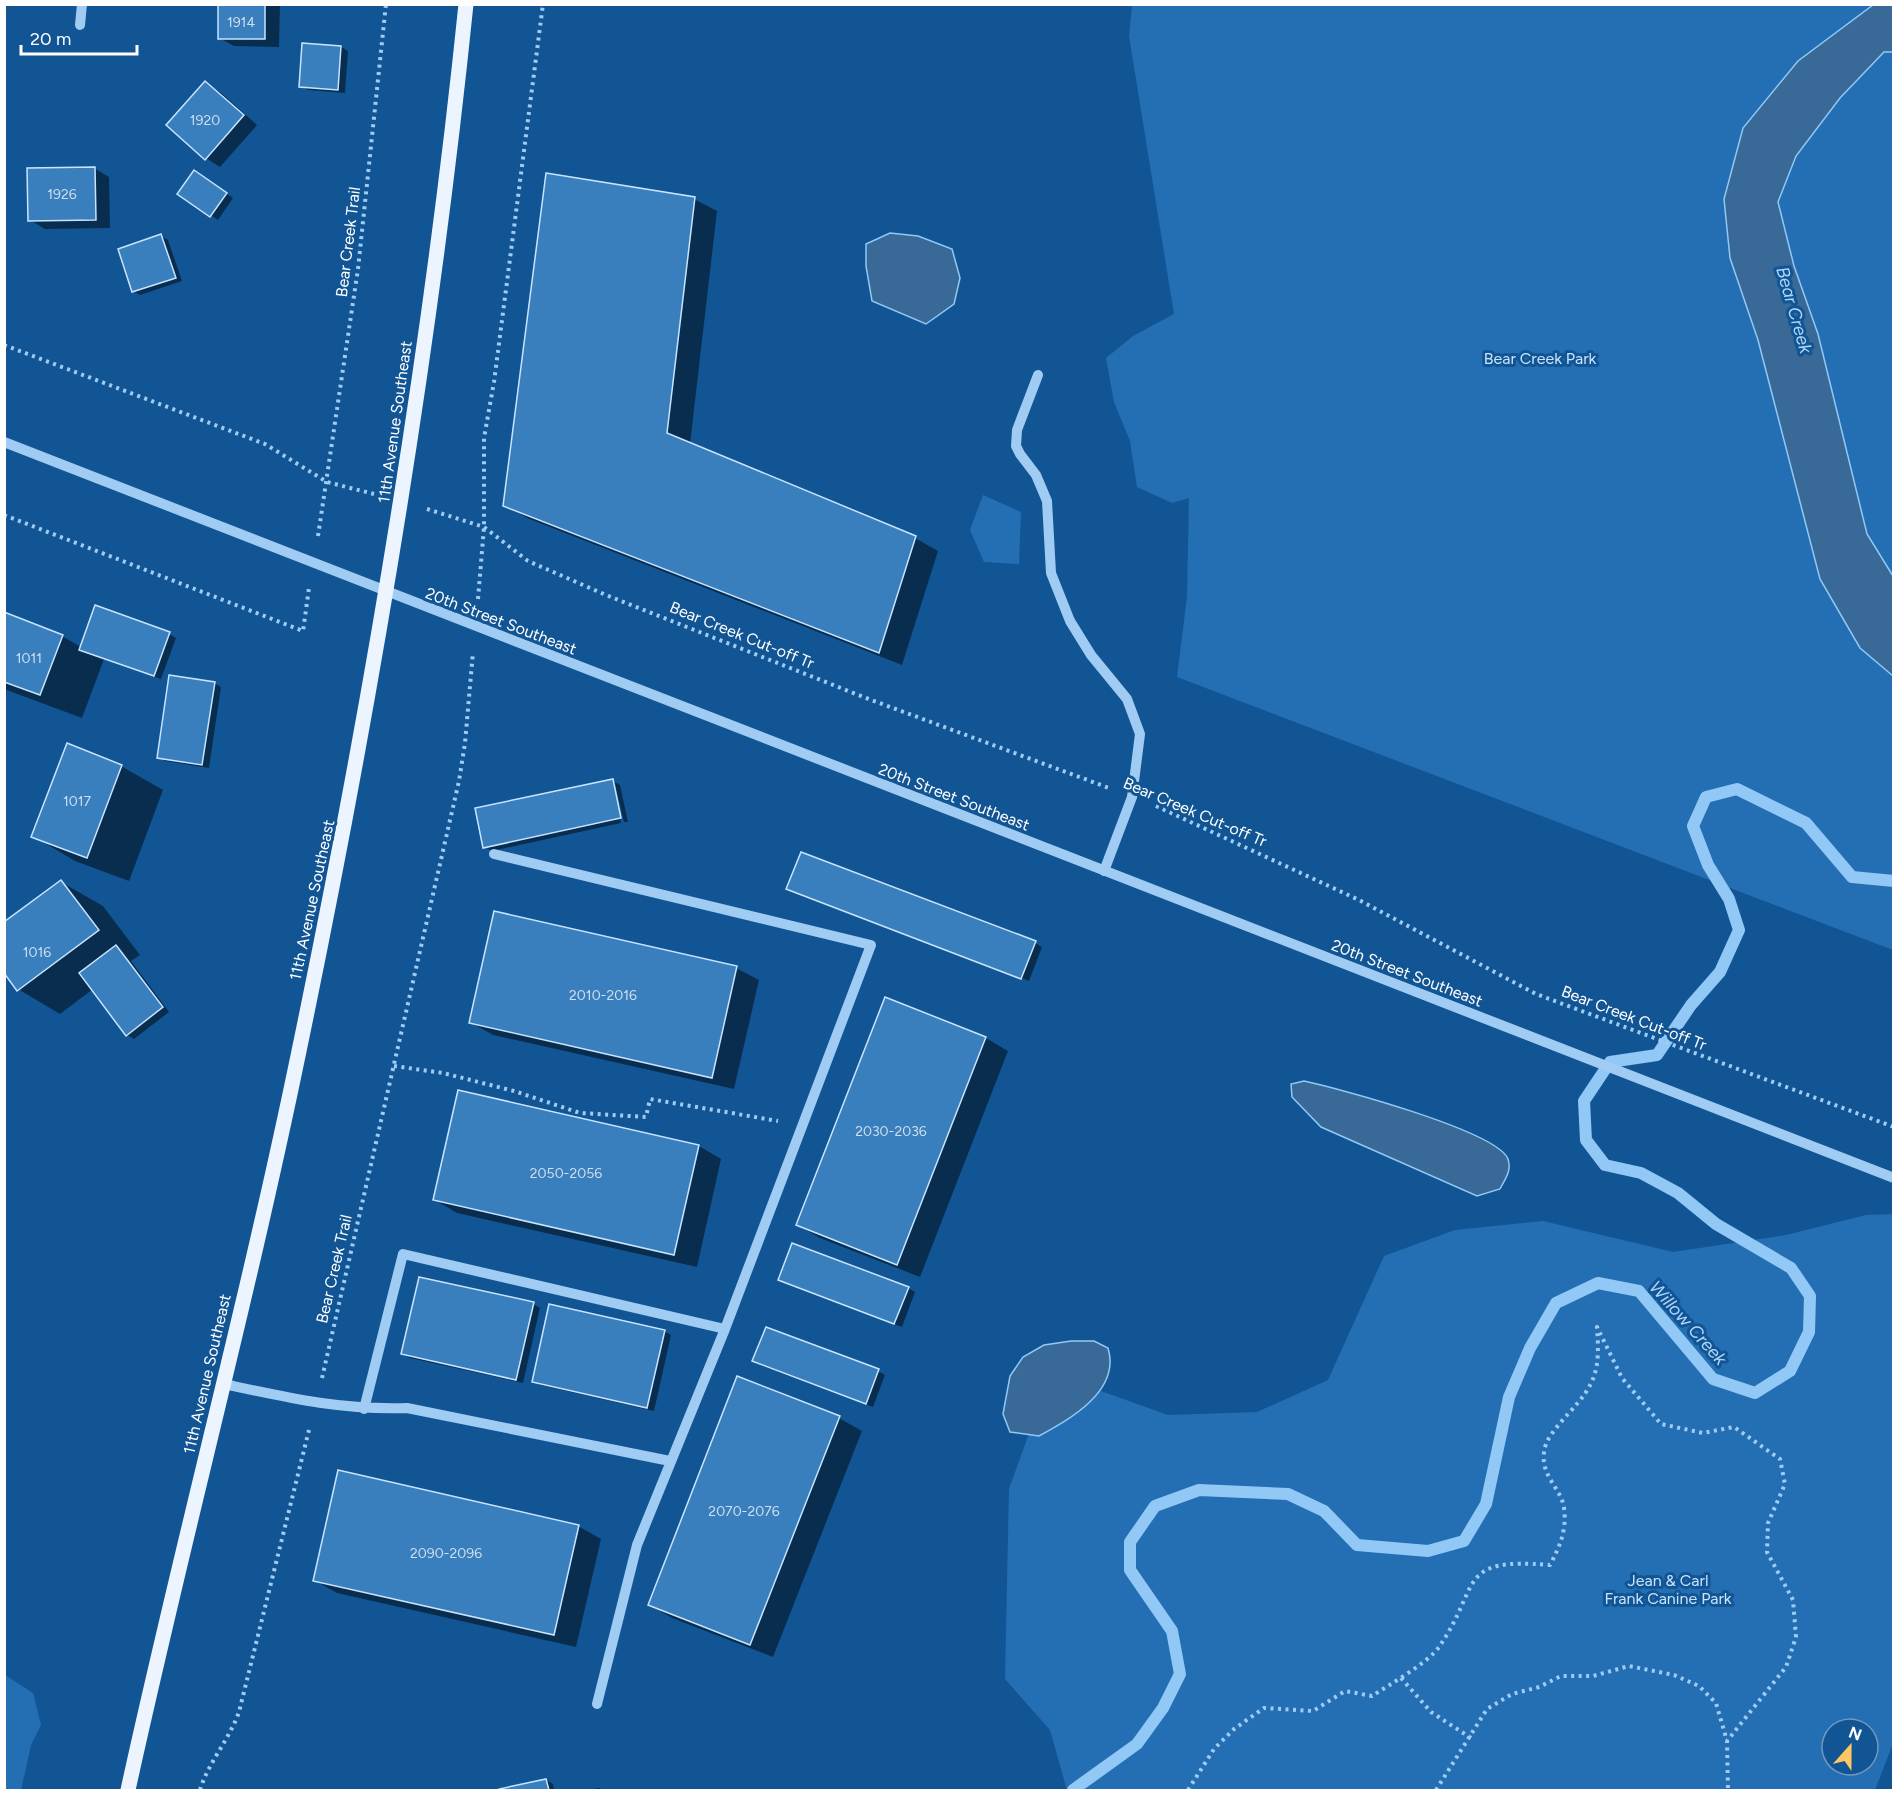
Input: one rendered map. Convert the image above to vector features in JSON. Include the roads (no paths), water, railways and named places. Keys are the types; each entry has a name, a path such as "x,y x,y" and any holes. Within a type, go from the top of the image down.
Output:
{"main road":[{"name":"11th Avenue Southeast","path":"128,1791 299,1053 342,846 388,592 442,224 466,4"}],"street":[{"path":"80,25 82,4"},
{"path":"1038,375 1017,430 1016,446 1036,475 1047,501 1051,573 1070,621 1090,655 1127,699 1140,734 1132,797 1104,871"},
{"name":"20th Street Southeast","path":"4,442 1893,1178"},
{"path":"494,854 871,945 725,1329 637,1545 597,1704"},
{"path":"364,1409 403,1254 725,1329"},
{"path":"224,1384 315,1404 364,1409 407,1408 670,1461"}],"water":[{"name":"Bear Creek","path":"1873,5 1893,5 1893,52 1884,52 1840,98 1796,156 1778,202 1794,266 1818,334 1867,534 1893,576 1893,676 1860,648 1820,579 1758,340 1730,258 1724,199 1743,128 1798,61"},
{"path":"890,233 918,236 952,249 960,278 954,304 926,324 872,301 866,266 866,244"},
{"path":"1304,1081 1414,1112 1476,1136 1497,1148 1508,1159 1509,1171 1506,1178 1500,1189 1477,1196 1321,1127 1292,1097 1291,1084"},
{"path":"1071,1341 1094,1341 1108,1348 1110,1363 1107,1378 1100,1390 1078,1412 1039,1436 1010,1432 1003,1414 1010,1376 1023,1357 1044,1345"}],"waterway":[{"name":"Willow Creek","path":"1073,1790 1137,1744 1163,1708 1180,1674 1172,1631 1130,1570 1130,1542 1155,1506 1199,1490 1288,1494 1324,1511 1357,1545 1428,1551 1464,1541 1486,1504 1509,1397 1530,1348 1556,1303 1598,1283 1639,1291 1713,1379 1755,1393 1790,1371 1809,1332 1810,1296 1791,1268 1716,1224 1678,1193 1641,1173 1605,1165 1586,1140 1584,1101 1610,1062 1657,1055 1691,1005 1720,972 1739,930 1729,899 1708,865 1693,826 1706,797 1737,789 1806,823 1852,877 1894,881"}],"park label":[{"name":"Bear Creek Park","path":"1540,358"},
{"name":"Jean & Carl Frank Canine Park","path":"1668,1589"}]}
